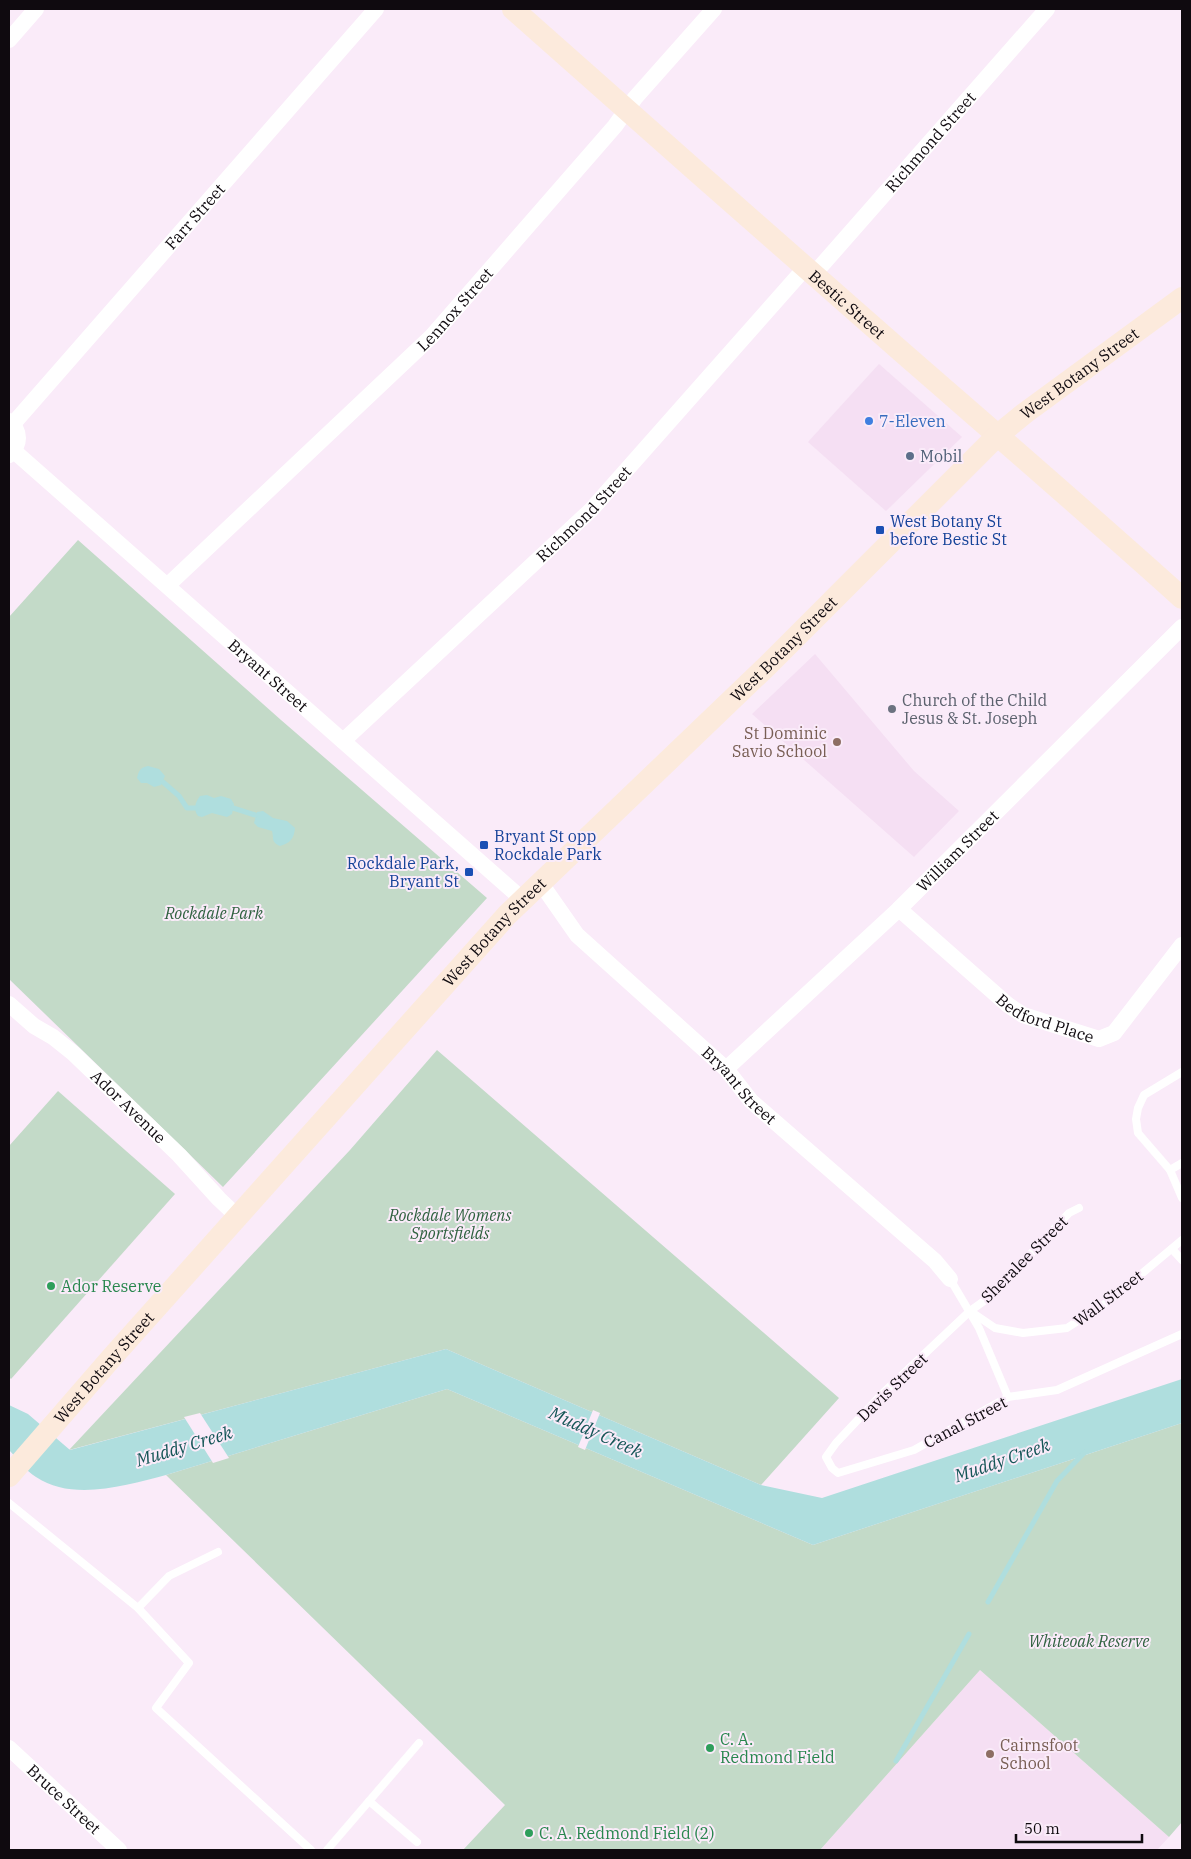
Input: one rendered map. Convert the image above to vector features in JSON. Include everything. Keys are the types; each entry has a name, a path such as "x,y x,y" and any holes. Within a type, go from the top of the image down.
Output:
{"main road":[{"name":"Bestic Street","path":"514,9 626,110 1182,598"},
{"name":"West Botany Street","path":"9,1476 114,1355 522,899 767,666 998,435 1025,412 1182,298"}],"street":[{"path":"9,40 36,9"},
{"name":"Farr Street","path":"11,422 376,9"},
{"name":"Lennox Street","path":"168,585 432,336 714,9"},
{"name":"Richmond Street","path":"343,741 591,510 1047,9"},
{"path":"11,422 16,429 18,440 11,453"},
{"name":"Bryant Street","path":"11,453 168,585 522,899"},
{"name":"William Street","path":"726,1069 900,909 1182,627"},
{"name":"Bryant Street","path":"540,882 577,935 726,1069 751,1101 936,1261 950,1279"},
{"name":"Bedford Place","path":"900,909 1008,1006 1023,1015 1099,1039 1114,1033 1182,946"},
{"name":"Ador Avenue","path":"9,1004 34,1026 53,1037 73,1053 179,1155 238,1217"},
{"name":"Bruce Street","path":"9,1748 119,1850"}],"lane":[{"path":"1182,1072 1144,1095 1138,1108 1136,1119 1138,1133 1170,1170 1182,1198"},
{"path":"1170,1170 1182,1163"},
{"name":"Sheralee Street","path":"970,1311 991,1296 1069,1213 1079,1208"},
{"name":"Wall Street","path":"970,1311 995,1328 1023,1334 1068,1328 1109,1301 1182,1240"},
{"path":"1172,1249 1182,1260"},
{"path":"950,1279 979,1328 1008,1397"},
{"name":"Davis Street","path":"832,1468 826,1457 836,1442 883,1393 970,1311"},
{"name":"Canal Street","path":"832,1468 838,1473 914,1450 1008,1397 1056,1390 1182,1334"},
{"path":"9,1503 138,1608 189,1663 156,1708 311,1850"},
{"path":"138,1608 170,1576 218,1552"},
{"path":"327,1850 419,1743"},
{"path":"369,1800 417,1842"}],"shaded area":[{"path":"879,364 962,437 886,511 808,442"},
{"name":"St Dominic Savio School","path":"815,654 914,771 959,811 914,857 752,714"},
{"name":"Cairnsfoot School","path":"980,1670 1169,1837 1157,1850 820,1850"}],"green space":[{"name":"Rockdale Park","path":"78,540 281,720 487,898 223,1187 9,979 9,617"},
{"name":"Rockdale Womens Sportsfields","path":"437,1050 839,1398 761,1485 446,1349 69,1450 350,1150"},
{"name":"Ador Reserve","path":"58,1091 175,1194 11,1379 9,1377 9,1146"},
{"name":"Whiteoak Reserve","path":"447,1389 813,1545 1182,1423 1182,1822 1169,1837 980,1670 820,1850 463,1850 505,1805 166,1475"}],"water":[{"path":"148,766 159,769 165,776 161,785 154,787 147,783 141,783 137,778 140,770"},
{"path":"207,795 214,798 221,796 231,799 234,804 232,814 227,817 212,813 202,817 198,816 195,808 197,801 200,796"},
{"path":"263,811 273,818 287,821 295,828 294,835 289,842 280,846 277,845 273,840 272,831 258,827 254,823 257,812"},
{"name":"Muddy Creek","path":"446,1349 761,1485 822,1498 1182,1379 1182,1423 813,1545 447,1389 166,1475 117,1487 83,1490 66,1489 51,1485 32,1474 9,1450 9,1405 28,1414 70,1450"}],"pier":[{"path":"593,1410 600,1413 585,1450 578,1447"},
{"path":"200,1413 229,1458 213,1463 184,1417"}],"waterway":[{"path":"163,782 179,796 187,808 195,808"},
{"path":"233,808 255,815"},
{"path":"988,1602 1057,1481 1085,1452"},
{"path":"896,1761 969,1634"}],"place":[{"name":"7-Eleven","path":"869,421"},
{"name":"Mobil","path":"910,456"},
{"name":"West Botany St before Bestic St","path":"880,530"},
{"name":"Church of the Child Jesus & St. Joseph","path":"892,709"},
{"name":"St Dominic Savio School","path":"837,742"},
{"name":"Bryant St opp Rockdale Park","path":"484,845"},
{"name":"Rockdale Park, Bryant St","path":"469,872"},
{"name":"Ador Reserve","path":"51,1286"},
{"name":"C. A. Redmond Field","path":"710,1748"},
{"name":"Cairnsfoot School","path":"990,1754"},
{"name":"C. A. Redmond Field (2)","path":"529,1833"}]}
